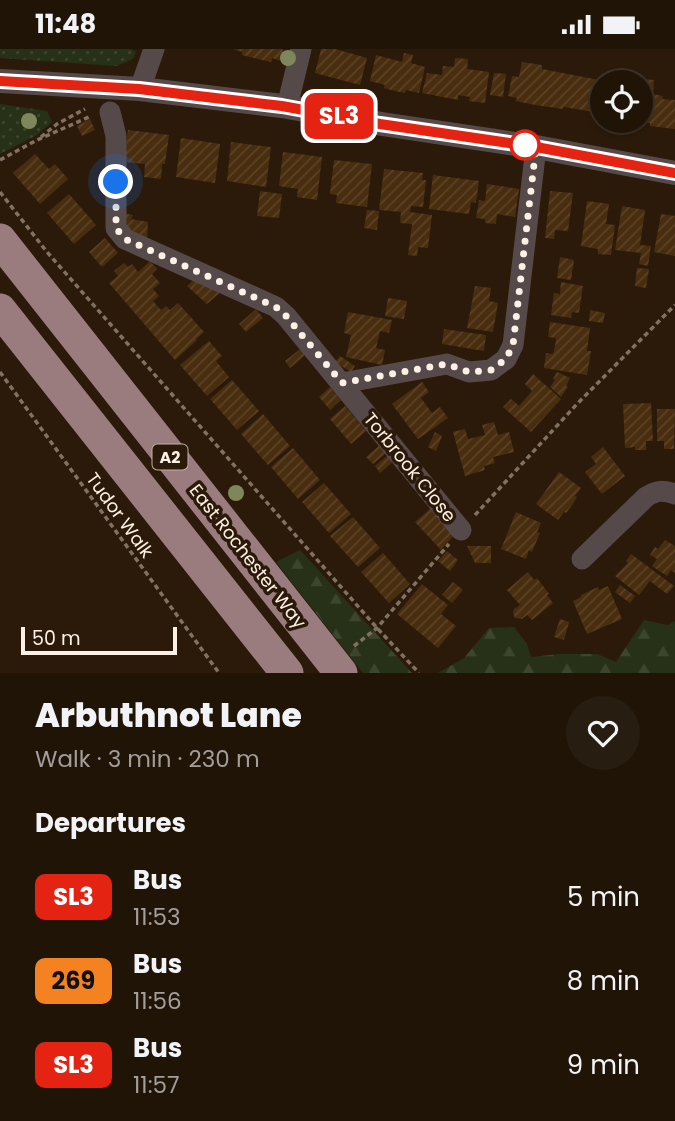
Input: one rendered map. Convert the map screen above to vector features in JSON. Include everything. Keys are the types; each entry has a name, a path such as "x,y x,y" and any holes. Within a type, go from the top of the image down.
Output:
{"highway":[{"name":"East Rochester Way","path":"0,240 341,673"},
{"name":"A2","path":"0,310 287,673"}],"street":[{"path":"132,88 154,49"},
{"path":"286,107 302,49"},
{"path":"0,81 132,88 286,107 536,147 675,173"},
{"name":"Torbrook Close","path":"110,112 116,135 116,228 125,239 276,307 342,383 461,530"},
{"path":"342,383 447,364 469,372 491,370 506,359 513,345 536,147"},
{"path":"582,559 646,497 663,490 675,494"}],"path":[{"path":"37,140 57,124 132,88"},
{"path":"0,160 100,112 110,112"},
{"path":"0,192 47,252 419,673"},
{"path":"377,628 461,530 577,404 675,305"},
{"name":"Tudor Walk","path":"0,372 219,673"}],"green space":[{"path":"0,49 131,49 136,52 133,59 117,66 0,58"},
{"path":"0,104 47,111 52,122 37,135 0,154"},
{"path":"300,550 412,673 363,673 276,562"},
{"path":"644,620 668,625 675,621 675,673 438,673 464,658 489,628 514,627 527,644 531,657 597,654 616,662"}],"building":[{"path":"233,49 283,49 281,61 272,58 271,62 242,55 242,52"},
{"path":"321,49 335,49 367,58 360,85 315,73"},
{"path":"404,53 413,55 411,63 425,67 419,93 395,91 370,81 376,55 402,62"},
{"path":"455,58 468,59 467,69 489,72 485,103 469,101 470,97 458,95 458,100 422,93 427,73 442,75 443,66 454,67"},
{"path":"522,62 542,65 542,69 590,78 590,111 516,101 517,98 508,96 512,76 519,77"},
{"path":"494,73 506,74 503,97 490,95"},
{"path":"653,94 663,96 662,99 675,100 675,129 653,126"},
{"path":"90,119 95,130 82,136 77,126"},
{"path":"128,130 169,135 161,179 144,177 145,164 124,162"},
{"path":"181,138 220,144 215,183 176,177"},
{"path":"231,142 271,147 266,187 227,181"},
{"path":"283,152 322,157 317,200 297,197 298,189 279,186"},
{"path":"35,154 49,169 55,164 68,179 40,204 13,173"},
{"path":"334,160 372,164 367,207 336,203 337,195 330,194"},
{"path":"384,169 423,173 422,180 426,180 423,207 411,206 410,212 432,215 428,248 418,247 417,256 408,255 412,224 400,223 401,212 379,210"},
{"path":"433,175 479,181 476,203 471,202 469,214 429,209"},
{"path":"487,184 519,189 515,217 497,214 496,224 485,223 485,219 476,218 479,200 485,201"},
{"path":"260,191 282,194 279,218 257,216"},
{"path":"550,191 573,193 568,231 555,230 554,239 545,238"},
{"path":"69,194 96,225 74,244 47,213"},
{"path":"587,201 609,204 606,224 615,225 611,255 598,254 598,249 581,246"},
{"path":"622,206 645,210 640,245 651,246 648,266 639,264 641,253 615,250"},
{"path":"367,210 379,211 377,230 364,228"},
{"path":"122,213 133,215 131,219 148,222 147,238 125,229"},
{"path":"661,214 675,216 675,256 654,252"},
{"path":"105,238 118,253 102,267 89,252"},
{"path":"560,257 574,260 571,280 557,278"},
{"path":"150,261 157,269 152,274 160,283 153,289 159,296 153,301 161,310 166,306 170,310 178,303 204,332 175,360 109,283 118,276 114,271 124,263 128,267 132,264 138,272"},
{"path":"637,268 649,269 646,288 635,286"},
{"path":"196,278 223,290 207,304 187,286"},
{"path":"561,282 583,286 579,313 572,312 571,318 551,315 554,293 560,294"},
{"path":"475,286 491,288 489,301 498,303 493,332 467,328"},
{"path":"388,298 407,301 404,319 385,316"},
{"path":"256,309 263,318 246,332 239,324"},
{"path":"590,310 605,313 603,323 589,321"},
{"path":"348,312 392,320 389,333 380,331 376,348 385,350 382,365 346,357 351,335 344,333"},
{"path":"550,322 590,328 587,351 591,351 587,375 544,368 546,353 553,354 555,346 556,338 548,337"},
{"path":"444,329 486,335 484,351 442,344"},
{"path":"209,341 222,356 216,361 229,377 207,396 180,365"},
{"path":"300,349 305,355 290,368 285,361"},
{"path":"340,356 355,366 351,372 335,362"},
{"path":"557,372 570,378 561,397 550,387"},
{"path":"533,374 561,399 531,432 503,407 511,399 519,406 532,391 525,384"},
{"path":"232,380 259,411 237,430 210,399"},
{"path":"422,382 429,392 421,398 432,413 440,407 448,418 418,439 392,404"},
{"path":"330,387 341,400 330,410 319,397"},
{"path":"651,403 653,441 646,441 646,450 625,448 623,404"},
{"path":"345,406 366,431 351,444 330,419"},
{"path":"657,409 675,409 674,449 664,449 664,441 657,441"},
{"path":"263,414 290,446 268,465 241,434"},
{"path":"494,422 498,435 509,432 514,452 493,457 495,463 484,466 485,470 465,476 453,432 465,429 468,439 485,435 482,425"},
{"path":"435,432 442,436 436,451 428,447"},
{"path":"380,445 386,453 373,464 366,457"},
{"path":"603,447 625,476 602,494 585,472 596,464 591,457"},
{"path":"293,448 320,480 298,499 271,467"},
{"path":"388,455 394,461 380,473 375,466"},
{"path":"559,472 581,488 572,505 558,520 536,504"},
{"path":"324,483 351,514 329,533 302,502"},
{"path":"431,508 454,535 441,550 415,522"},
{"path":"516,512 541,523 537,532 540,533 526,559 501,549"},
{"path":"353,517 380,548 358,567 330,536"},
{"path":"665,540 675,546 675,573 671,570 667,576 652,566 657,559 650,555 655,547 658,549"},
{"path":"467,546 491,546 491,563 475,563"},
{"path":"447,551 458,560 450,571 438,561"},
{"path":"383,553 410,584 389,603 361,572"},
{"path":"631,554 674,586 667,594 650,581 639,595 615,576 628,563 626,561"},
{"path":"528,572 534,580 537,578 553,603 532,620 527,615 522,619 515,618 514,609 520,605 507,590"},
{"path":"453,582 463,590 452,603 442,595"},
{"path":"422,584 448,605 441,614 456,626 438,648 397,614"},
{"path":"620,585 635,596 630,603 615,592"},
{"path":"608,586 622,619 587,634 573,601 598,587 599,590"},
{"path":"560,619 569,622 564,640 554,637"}],"bus line":[{"name":"SL3","path":"0,81 139,89 282,106 380,124 536,147 675,173"}],"route":[{"path":"116,182 116,228 125,239 276,307 342,383 447,364 469,372 491,370 506,359 513,345 536,147 525,145"}]}
